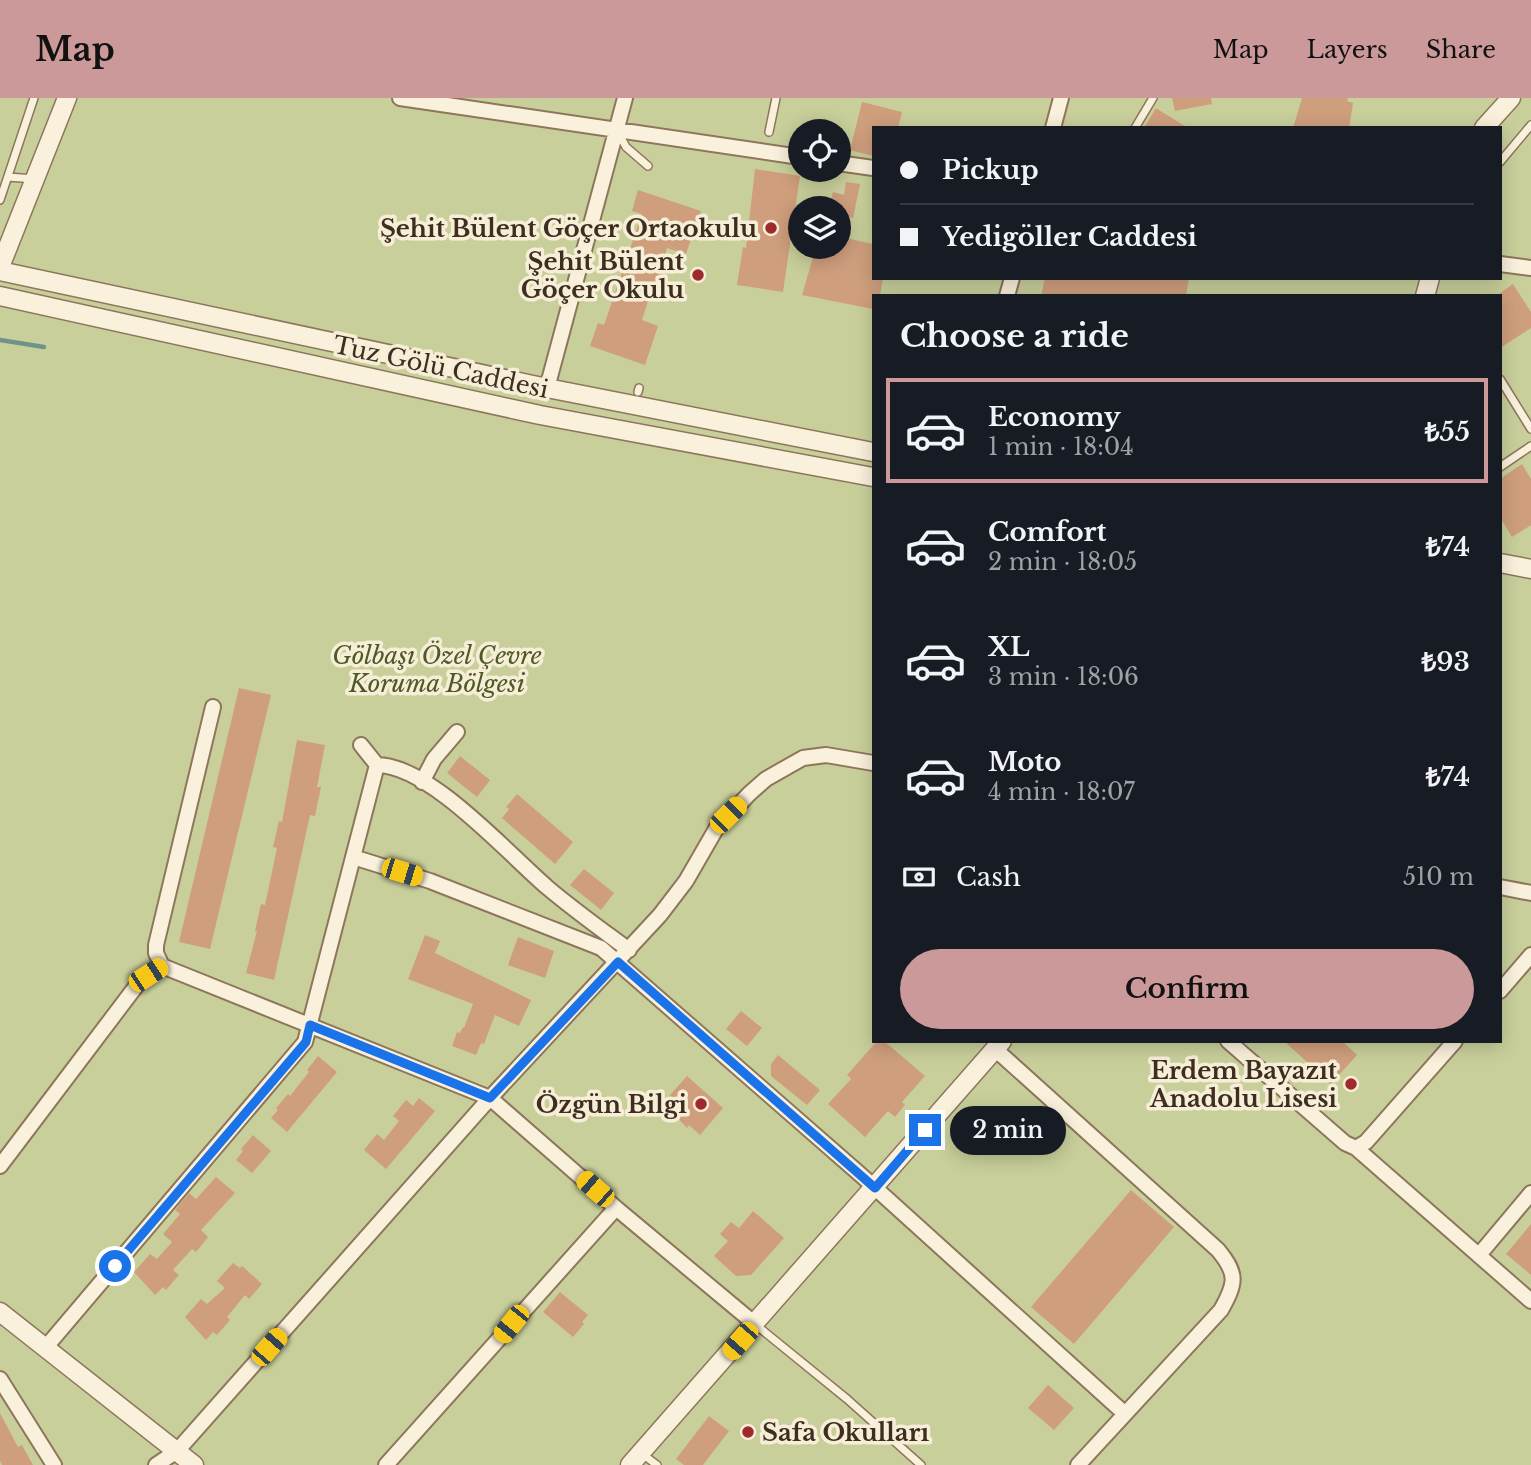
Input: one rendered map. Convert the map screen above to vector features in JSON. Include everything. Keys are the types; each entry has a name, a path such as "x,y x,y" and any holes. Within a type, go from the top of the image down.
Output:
{"street":[{"path":"0,269 67,98"},
{"path":"400,98 788,155"},
{"path":"547,388 625,98"},
{"path":"1054,126 1061,98"},
{"path":"1486,126 1511,98"},
{"path":"851,165 872,169"},
{"path":"1502,264 1531,268"},
{"name":"Tuz Gölü Caddesi","path":"0,269 547,388 872,452"},
{"name":"Tuz Gölü Caddesi","path":"0,296 540,415 872,477"},
{"path":"1502,563 1531,569"},
{"path":"213,707 156,945 156,953 162,966 490,1098 755,1324"},
{"path":"422,782 434,760 457,732"},
{"path":"360,745 377,765 398,769 446,796 495,837 547,887 629,950"},
{"path":"156,1465 177,1451 490,1098 660,915 686,881 716,829 742,801 766,779 803,758 826,755 872,763"},
{"path":"46,1347 306,1042 377,765"},
{"path":"353,857 427,880 601,948 875,1188 1124,1413"},
{"path":"1502,887 1531,893"},
{"path":"1502,988 1531,955"},
{"path":"0,1167 140,981 162,966"},
{"path":"1230,1043 1345,1143 1356,1148 1531,1301"},
{"path":"1356,1148 1366,1142 1453,1043"},
{"path":"635,1459 999,1045 1218,1250 1233,1273 1233,1285 1221,1310 1078,1465"},
{"path":"1479,1255 1531,1193"},
{"path":"386,1465 616,1208"},
{"path":"0,1312 194,1465"},
{"path":"0,1379 54,1465"}],"lane":[{"path":"0,200 34,98"},
{"path":"769,132 776,98"},
{"path":"1136,126 1153,98"},
{"path":"1502,160 1531,125"},
{"path":"616,130 626,147 648,166"},
{"path":"8,177 35,179"},
{"path":"1502,382 1531,429"},
{"path":"1502,466 1531,446"},
{"path":"755,1324 921,1465"},
{"path":"635,1459 657,1465"}],"green space":[{"name":"Gölbaşı Özel Çevre Koruma Bölgesi","path":"0,98 1531,98 1531,1465 0,1465"}],"building":[{"path":"1172,98 1211,98 1212,104 1175,111"},
{"path":"1302,98 1348,98 1347,101 1353,103 1349,126 1294,126"},
{"path":"862,102 902,112 898,126 872,126 872,156 851,150"},
{"path":"1156,108 1185,126 1145,126"},
{"name":"Şehit Bülent Göçer Ortaokulu","path":"755,169 788,174 788,182 799,182 797,196 788,196 788,258 783,292 737,285 743,247 746,248"},
{"path":"846,182 860,184 853,218 851,196 832,196 833,192 844,195"},
{"path":"638,190 701,211 686,254 667,248 658,274 666,276 658,298 650,295 642,320 658,326 645,365 590,346 598,323 604,325 642,214 632,211"},
{"path":"851,239 872,244 872,280 883,280 880,294 872,294 872,309 802,295 812,259 851,259"},
{"path":"1045,280 1189,280 1186,294 1041,294"},
{"path":"1513,284 1531,312 1531,328 1502,347 1502,294 1500,293"},
{"path":"1522,464 1531,479 1531,525 1512,537 1502,520 1502,478"},
{"path":"239,688 271,695 210,949 179,942"},
{"path":"297,740 325,745 317,787 321,787 315,816 310,815 274,980 246,973 261,904 265,905 277,848 273,847 279,821 282,822"},
{"path":"460,756 490,780 477,797 447,773"},
{"path":"517,794 573,842 555,864 502,818 509,809 506,807"},
{"path":"584,869 614,893 601,910 570,885"},
{"path":"425,935 440,941 435,953 531,1000 519,1026 495,1015 484,1044 481,1043 476,1055 452,1046 457,1032 460,1033 464,1028 473,1004 408,979"},
{"path":"518,937 554,951 545,978 508,965"},
{"path":"741,1011 762,1028 747,1046 726,1029"},
{"path":"875,1043 886,1043 925,1076 902,1102 905,1105 895,1117 888,1111 865,1137 828,1104 851,1079 847,1075"},
{"path":"1286,1043 1344,1043 1357,1055 1331,1084"},
{"path":"778,1055 820,1090 807,1105 771,1076 771,1064"},
{"path":"318,1056 337,1072 287,1132 271,1118 278,1110 276,1108 288,1094 290,1096 309,1072 307,1070"},
{"path":"687,1076 723,1108 700,1135 689,1125 687,1128 663,1103"},
{"path":"419,1098 435,1111 386,1169 364,1150 377,1134 384,1140 399,1121 393,1116 406,1100 413,1106"},
{"path":"253,1135 271,1151 252,1173 236,1160"},
{"path":"216,1177 235,1193 201,1230 208,1237 196,1252 192,1249 173,1270 179,1275 166,1290 163,1287 155,1295 134,1272 150,1254 157,1259 172,1242 163,1234 180,1214 175,1210 189,1193 196,1199"},
{"path":"1131,1190 1174,1227 1074,1344 1031,1307"},
{"path":"753,1211 784,1238 751,1275 736,1276 714,1256 728,1241 720,1234 731,1222 739,1228"},
{"path":"1531,1224 1531,1275 1506,1254"},
{"path":"233,1263 240,1268 242,1266 262,1284 249,1299 245,1295 227,1317 230,1320 217,1335 213,1332 206,1340 185,1317 201,1299 207,1304 225,1288 217,1281"},
{"path":"560,1292 588,1315 573,1337 543,1312"},
{"path":"1048,1385 1074,1408 1054,1430 1028,1408"},
{"path":"0,1413 18,1447 22,1445 33,1465 2,1465"},
{"path":"709,1416 729,1431 703,1465 684,1465 676,1459"}],"waterway":[{"path":"0,340 44,347"}],"place":[{"name":"Şehit Bülent Göçer Ortaokulu","path":"771,228"},
{"name":"Şehit Bülent Göçer Okulu","path":"698,275"},
{"name":"Erdem Bayazıt Anadolu Lisesi","path":"1351,1084"},
{"name":"Özgün Bilgi","path":"701,1104"},
{"name":"Safa Okulları","path":"748,1432"}],"route":[{"path":"115,1266 306,1042 310,1025 490,1098 618,962 875,1188 925,1130"}]}
